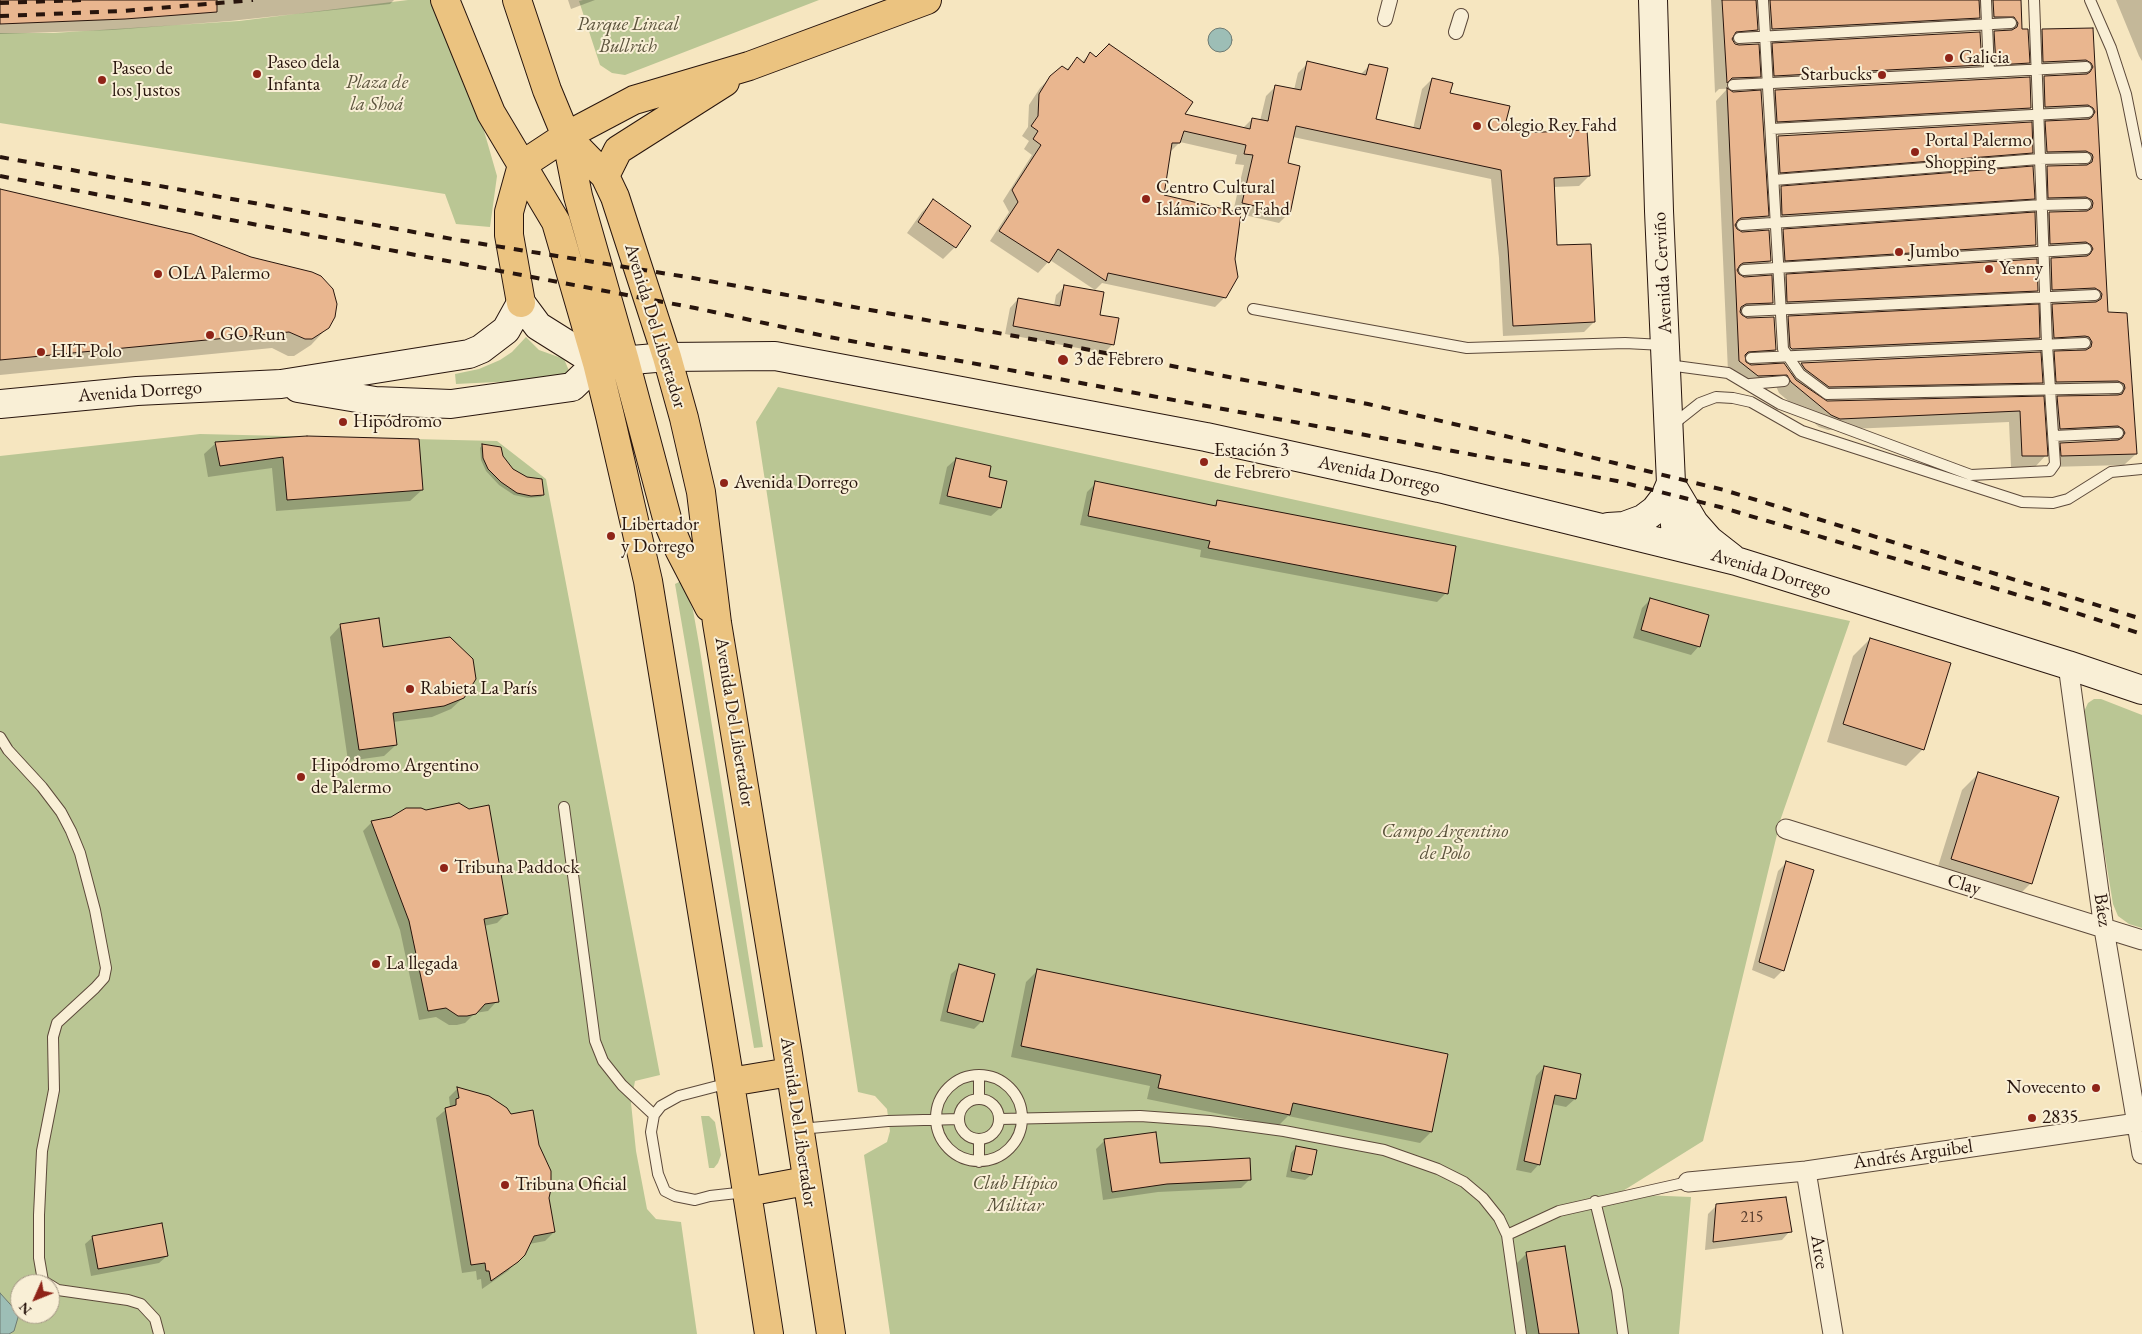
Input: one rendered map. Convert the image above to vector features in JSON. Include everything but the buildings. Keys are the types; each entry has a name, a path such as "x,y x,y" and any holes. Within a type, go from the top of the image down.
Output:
{"main road":[{"name":"Avenida Del Libertador","path":"444,0 485,100 556,222 597,363 648,581 769,1334"},
{"name":"Avenida Del Libertador","path":"517,0 547,90 566,136 605,176 614,197 667,357 684,418 701,492 717,623 790,1072 830,1334"},
{"path":"597,363 538,326 521,302 509,235 509,212 522,165 566,136 634,100 749,66 927,0"},
{"name":"Avenida Cerviño","path":"1653,0 1659,211 1667,355 1671,482 1677,546"},
{"path":"605,176 618,150 749,66"},
{"name":"Avenida Del Libertador","path":"556,222 566,136"},
{"path":"566,136 578,196 668,522 679,549 717,623"},
{"name":"Avenida Dorrego","path":"0,404 137,391 281,384 470,354 481,349 506,330 521,302"},
{"name":"Avenida Dorrego","path":"281,384 375,401 451,404 572,387 597,363 667,357 775,356 1206,437 1440,488 1736,561 2142,690"},
{"path":"1603,528 1624,526 1643,519 1655,510 1665,497 1671,482"},
{"path":"1671,482 1681,503 1694,522 1709,540 1736,561"},
{"path":"730,1082 790,1072"},
{"path":"747,1192 806,1181"}],"street":[{"path":"1385,19 1390,0"},
{"path":"1456,32 1460,16"},
{"name":"Báez","path":"2068,665 2104,929 2142,1154"},
{"name":"Clay","path":"1786,829 2142,940"},
{"name":"Andrés Arguibel","path":"1688,1182 1806,1171 2137,1123"},
{"name":"Arce","path":"1806,1171 1833,1334"}],"lane":[{"path":"1763,0 1784,349 1786,356 1800,374 1827,394 2118,388"},
{"path":"1986,0 1989,72"},
{"path":"1252,309 1467,348 1625,343 1728,372 1780,404 1971,475 2050,471 2055,464 2047,344 2034,0"},
{"path":"2090,0 2111,48 2126,94 2142,174"},
{"path":"1739,38 2012,23"},
{"path":"1733,85 1989,72 2036,66 2086,67"},
{"path":"1771,129 2088,112"},
{"path":"1774,180 2039,159 2086,158"},
{"path":"1742,225 2041,205 2086,204"},
{"path":"1744,270 2043,251 2086,250"},
{"path":"1747,311 2095,295"},
{"path":"1751,358 2085,343"},
{"path":"1750,384 1784,381"},
{"path":"1669,428 1700,403 1716,397 1733,398 1758,405 1802,431 2022,502 2053,503 2068,499 2111,472 2142,469"},
{"path":"2054,439 2118,433"},
{"path":"0,738 8,750 42,787 61,812 71,830 80,852 95,910 106,968 104,978 95,988 57,1022 53,1037 54,1090 42,1151 39,1224 39,1258 42,1274"},
{"path":"564,807 595,1041 603,1061 622,1085 654,1115"},
{"path":"979,1075 980,1098"},
{"path":"979,1075 992,1077 1005,1084 1015,1094 1021,1106 1023,1120 1020,1133 1014,1145 998,1157 979,1162 963,1158 949,1149 940,1136 936,1120 938,1106 944,1094 953,1084 965,1078 979,1075"},
{"path":"730,1082 679,1096 661,1106 654,1115 651,1132 658,1174 665,1191 674,1196 695,1200 710,1196 747,1192"},
{"path":"980,1098 990,1101 997,1109 1000,1119 997,1129 990,1137 979,1139 969,1136 962,1129 959,1119 962,1109 969,1101 980,1098"},
{"path":"1000,1119 1140,1116 1210,1121 1284,1131 1384,1150 1438,1169 1464,1182 1483,1198 1499,1218 1506,1235 1521,1334"},
{"path":"798,1129 847,1124 959,1119"},
{"path":"979,1139 979,1162"},
{"path":"1506,1235 1560,1211 1688,1182"},
{"path":"1595,1202 1617,1290 1623,1334"},
{"path":"60,1290 128,1300 141,1304 155,1319 159,1334"}],"green space":[{"name":"Plaza de la Shoá","path":"408,0 435,0 476,103 497,176 490,227 456,224 445,194 0,123 0,33 53,33 239,21"},
{"name":"Parque Lineal Bullrich","path":"819,0 625,75 612,73 600,65 579,1"},
{"path":"526,337 539,350 564,359 570,373 537,380 456,384 455,374 479,369 500,360 512,352"},
{"name":"Campo Argentino de Polo","path":"778,387 1850,621 1781,818 1703,1141 1618,1194 1691,1197 1679,1334 890,1334 864,1155 887,1142 890,1131 887,1109 875,1096 858,1092 756,422"},
{"name":"Hipódromo Argentino de Palermo","path":"200,434 497,441 546,479 660,1075 635,1081 631,1103 636,1151 647,1209 656,1219 681,1222 697,1334 0,1334 0,456"},
{"path":"681,581 693,610 699,644 763,1047 754,1048 675,584"},
{"path":"2094,699 2101,699 2142,715 2142,928 2129,924 2118,916 2113,904 2082,716 2088,703"},
{"path":"701,1116 709,1116 715,1122 721,1155 714,1168 709,1168"}],"water":[{"path":"1220,28 1225,29 1231,35 1231,45 1225,51 1220,52 1215,51 1209,45 1208,40 1209,35 1215,29"},
{"path":"0,1293 10,1304 10,1324 16,1324 14,1331 9,1334 0,1334"}],"railway":[{"path":"0,3 83,0"},
{"path":"0,16 123,11 253,0"},
{"path":"0,157 458,240 687,277 1059,344 1368,404 1724,490 2142,619"},
{"path":"0,176 695,308 829,337 1617,481 1720,507 2045,603 2142,634"}],"place":[{"name":"Galicia","path":"1949,58"},
{"name":"Paseo dela Infanta","path":"257,74"},
{"name":"Starbucks","path":"1882,75"},
{"name":"Paseo de los Justos","path":"102,80"},
{"name":"Colegio Rey Fahd","path":"1477,126"},
{"name":"Portal Palermo Shopping","path":"1915,152"},
{"name":"Centro Cultural Islámico Rey Fahd","path":"1146,199"},
{"name":"Jumbo","path":"1899,252"},
{"name":"Yenny","path":"1989,269"},
{"name":"OLA Palermo","path":"158,274"},
{"name":"GO Run","path":"210,335"},
{"name":"HIT Polo","path":"41,352"},
{"name":"3 de Febrero","path":"1063,360"},
{"name":"Hipódromo","path":"343,422"},
{"name":"Estación 3 de Febrero","path":"1204,462"},
{"name":"Avenida Dorrego","path":"724,483"},
{"name":"Libertador y Dorrego","path":"611,536"},
{"name":"Rabieta La París","path":"410,689"},
{"name":"Hipódromo Argentino de Palermo","path":"301,777"},
{"name":"Tribuna Paddock","path":"444,868"},
{"name":"La llegada","path":"376,964"},
{"name":"Novecento","path":"2096,1088"},
{"name":"2835","path":"2032,1118"},
{"name":"Tribuna Oficial","path":"505,1185"}],"park label":[{"name":"Club Hípico Militar","path":"1015,1195"}]}
